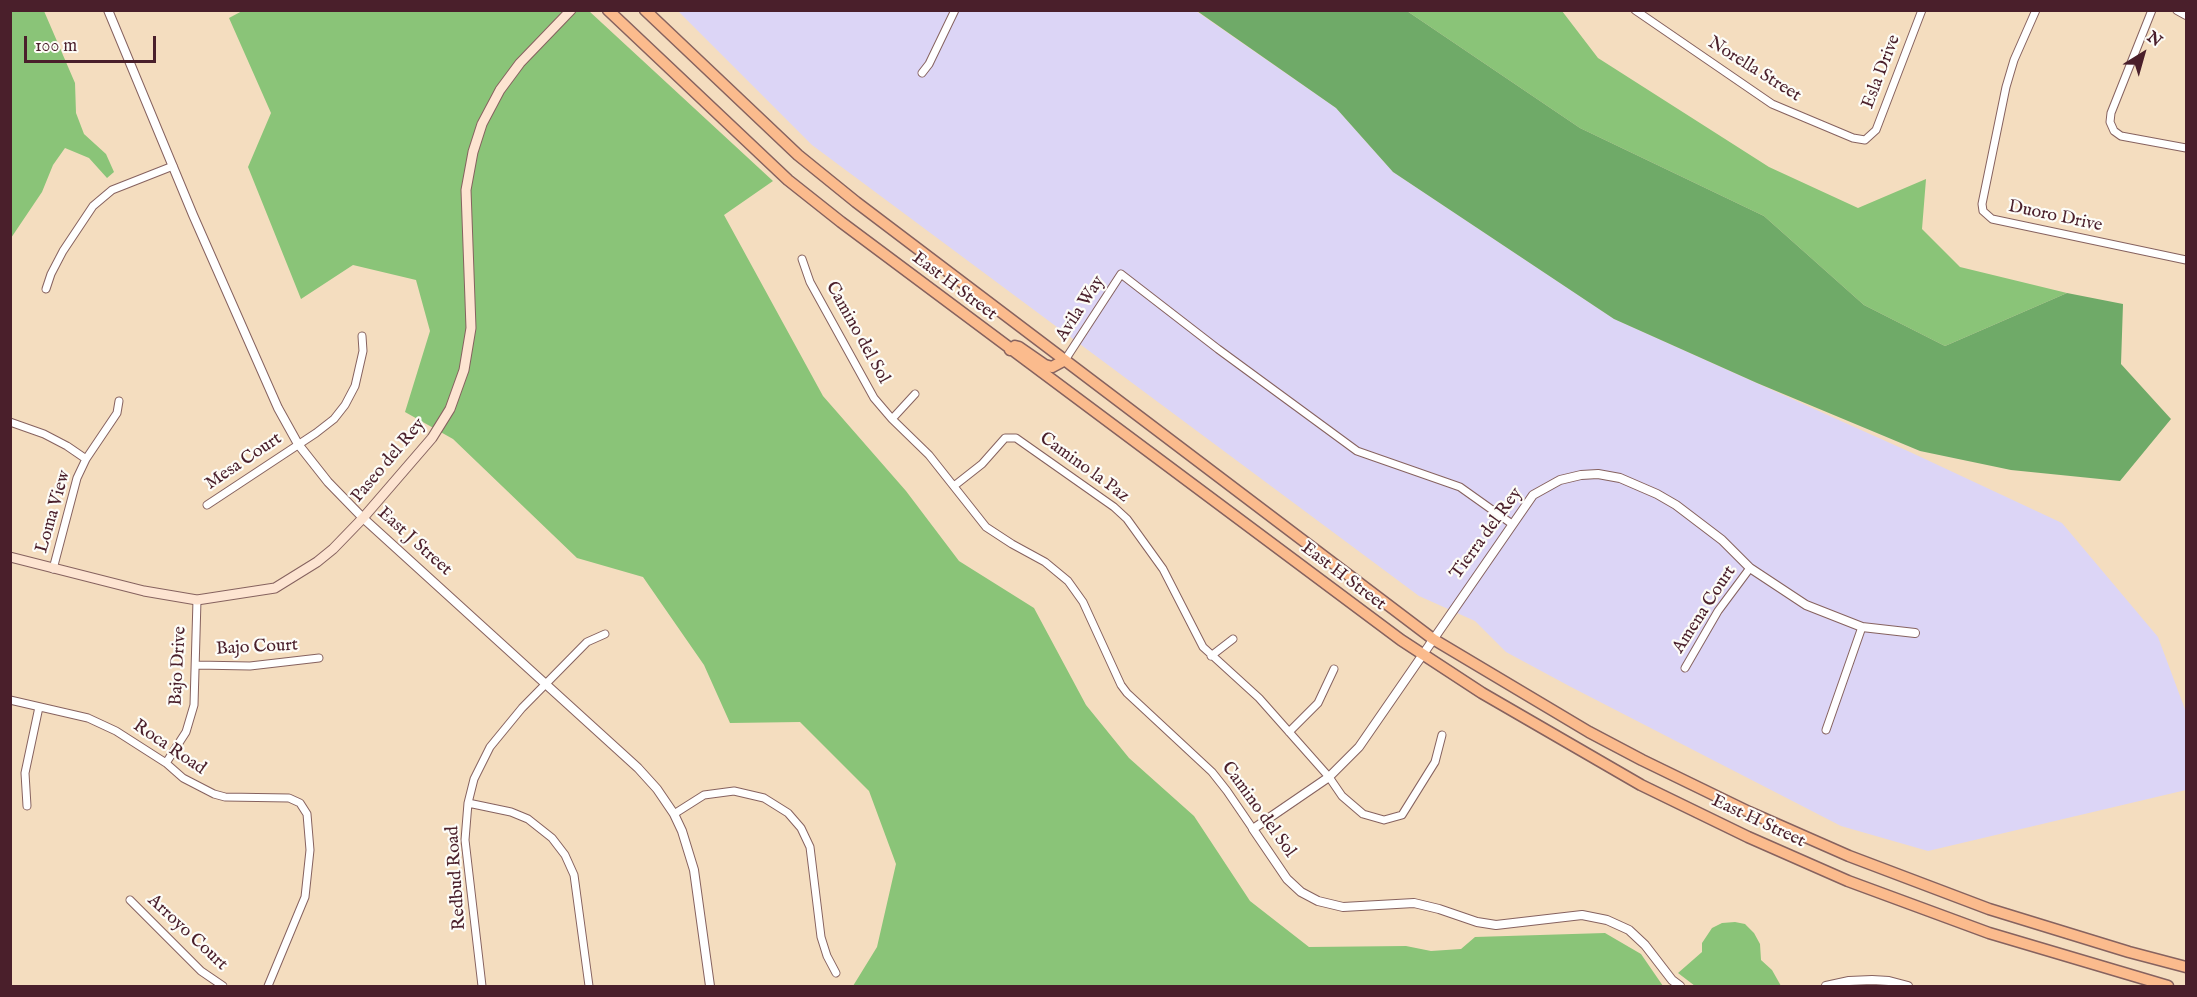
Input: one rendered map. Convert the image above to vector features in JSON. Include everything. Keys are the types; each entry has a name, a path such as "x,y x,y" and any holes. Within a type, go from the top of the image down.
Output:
{"main road":[{"name":"Paseo del Rey","path":"10,557 144,591 196,600 275,588 317,562 363,518 432,438 450,409 464,370 471,328 466,190 472,152 482,124 500,90 515,69 571,10"},
{"name":"East H Street","path":"608,10 788,180 841,222 1423,656 1482,693 1588,756 1641,784 1748,837 1848,881 1989,933 2168,987"},
{"name":"East H Street","path":"645,10 798,155 856,202 1433,639 1589,732 1642,760 1829,848 1989,909 2129,952 2187,967"},
{"path":"1010,350 1015,346 1019,347 1045,365 1052,367 1065,360"}],"street":[{"name":"East J Street","path":"108,10 278,408 298,444 328,482 363,518 638,768 657,789 674,814 682,831 694,870 710,987"},
{"path":"922,73 929,64 955,10"},
{"name":"Norella Street","path":"1635,10 1772,104 1842,134 1865,140"},
{"name":"Esla Drive","path":"1865,140 1876,130 1922,10"},
{"name":"Duoro Drive","path":"2036,10 2014,60 2006,87 1982,204 1983,212 1992,219 2187,260"},
{"path":"2152,10 2111,113 2110,122 2114,131 2121,136 2187,148"},
{"path":"2177,10 2187,15"},
{"path":"46,289 63,251 93,206 112,190 173,166"},
{"name":"Camino del Sol","path":"802,259 810,282 865,384 892,419 929,455 986,527 1045,562 1074,588 1127,693 1212,772 1287,879 1301,892 1318,901 1343,907 1414,903 1477,922 1496,925 1582,915 1607,920 1629,930 1645,945 1680,987"},
{"name":"Avila Way","path":"1065,360 1121,274 1226,355 1357,451 1460,487 1512,524"},
{"name":"Mesa Court","path":"207,505 325,426 345,405 356,386 360,371 363,351 362,336"},
{"name":"Camino del Sol","path":"892,419 915,394"},
{"name":"Loma View","path":"53,569 77,478 86,459 117,413 119,401"},
{"path":"10,422 44,434 86,459"},
{"name":"Camino la Paz","path":"954,486 982,464 1005,438 1016,438 1104,500 1127,519 1163,569 1197,637 1211,656 1259,698 1350,804 1363,814 1384,820 1402,815 1435,762 1442,735"},
{"name":"Tierra del Rey","path":"1253,829 1329,777 1359,747 1533,495 1560,480 1598,474 1620,478 1658,494 1722,540 1750,568 1806,605 1862,627 1915,633"},
{"name":"Amena Court","path":"1685,668 1718,611 1750,568"},
{"name":"Bajo Drive","path":"166,763 186,732 194,705 196,600"},
{"path":"1826,730 1862,627"},
{"name":"Redbud Road","path":"482,987 465,842 468,803 480,764 510,721 587,642 605,634"},
{"path":"1211,656 1233,639"},
{"name":"Bajo Court","path":"196,665 250,666 320,658"},
{"path":"1289,732 1312,712 1334,669"},
{"name":"Roca Road","path":"10,700 88,718 116,731 166,763 193,784 214,794 225,797 289,798 300,803 307,814 310,867 305,897 268,987"},
{"path":"27,806 25,772 39,707"},
{"path":"674,814 704,795 734,791 764,798 788,813 801,828 810,847 821,937 836,973"},
{"path":"468,803 511,812 528,819 552,838 565,855 574,875 589,987"},
{"name":"Arroyo Court","path":"130,900 201,971 223,987"},
{"path":"1827,987 1849,981 1872,980 1888,981 1908,987"}],"shaded area":[{"path":"678,11 1196,11 1336,108 1393,172 1614,319 2062,523 2158,637 2186,712 2186,790 1928,851 1841,826 1571,687 1506,652 1475,621 1419,596 812,145"}],"green space":[{"path":"11,10 44,11 75,83 76,113 84,134 106,154 114,172 107,178 89,158 65,148 53,165 42,192 11,238"},
{"path":"244,10 589,11 773,181 724,215 823,396 906,491 959,561 1034,608 1086,705 1129,758 1194,816 1250,901 1309,947 1406,946 1431,951 1461,949 1475,937 1605,933 1641,954 1663,986 853,986 877,947 896,864 869,791 800,722 730,723 704,665 643,577 577,558 453,439 405,412 430,331 416,280 353,265 301,299 248,167 271,113 229,18"},
{"path":"1197,11 1407,11 1580,128 1764,216 1864,305 1945,346 2067,293 2123,304 2121,364 2171,419 2120,481 2011,470 1920,451 1757,383 1614,319 1393,172 1336,108"},
{"path":"1407,11 1562,11 1598,58 1769,167 1858,208 1926,179 1922,229 1960,267 2067,293 1945,346 1864,305 1764,216 1580,128"},
{"path":"1722,923 1745,924 1754,933 1760,944 1761,960 1772,970 1781,986 1695,986 1678,973 1702,952 1702,943 1712,928"}]}
